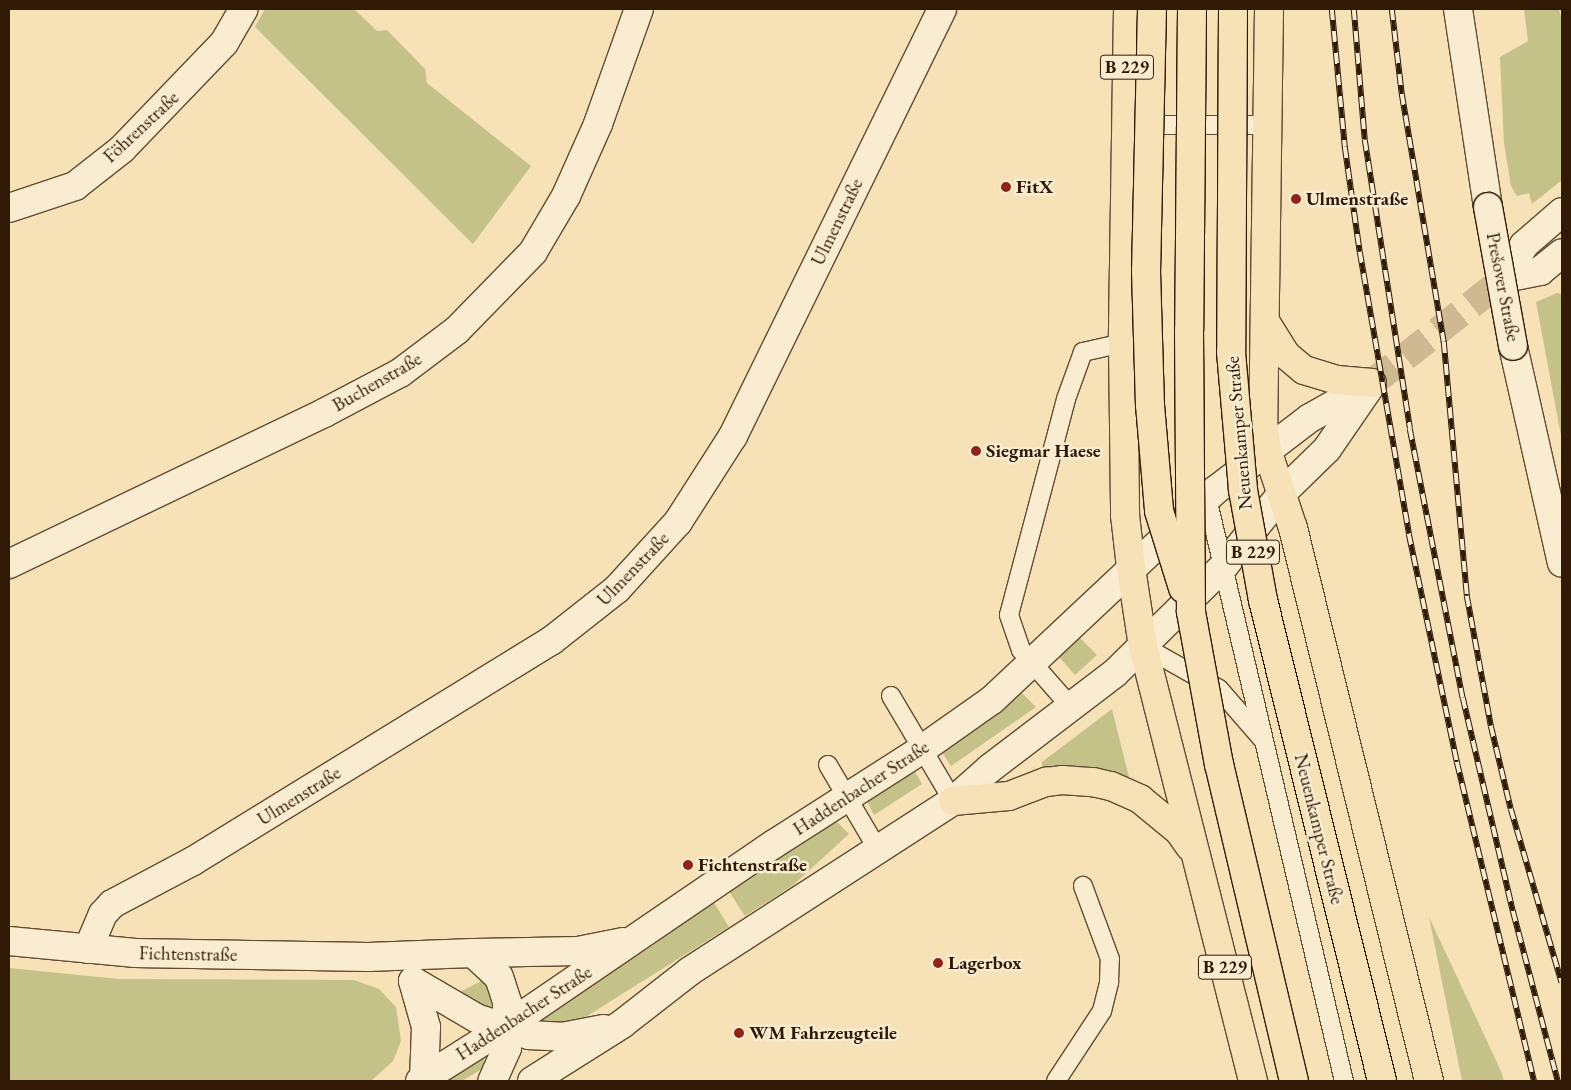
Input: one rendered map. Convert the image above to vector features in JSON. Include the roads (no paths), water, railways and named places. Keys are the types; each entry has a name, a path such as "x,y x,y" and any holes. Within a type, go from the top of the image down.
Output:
{"main road":[{"name":"B 229","path":"1128,9 1123,343 1125,515 1131,568 1143,646 1193,853 1252,1081"},
{"path":"1152,9 1146,270 1153,450 1159,511 1191,612"},
{"name":"B 229","path":"1192,9 1189,321 1191,612 1218,764 1294,1081"},
{"name":"Neuenkamper Straße","path":"1233,9 1230,316 1243,490 1263,600 1382,1081"},
{"name":"B 229","path":"1269,9 1266,323 1263,422 1267,450 1283,492 1429,1081"},
{"path":"1266,323 1286,355 1304,370 1337,380 1372,383"},
{"path":"953,802 1009,796 1062,780 1102,784 1140,799 1179,831 1193,853"}],"street":[{"name":"Föhrenstraße","path":"9,208 74,186 122,149 224,43 244,9"},
{"name":"Buchenstraße","path":"9,564 324,413 400,373 457,330 533,252 566,196 598,124 639,9"},
{"name":"Ulmenstraße","path":"88,949 103,914 112,904 193,861 551,641 618,589 678,522 734,436 942,9"},
{"name":"Prešover Straße","path":"1458,9 1488,207 1514,346 1562,563"},
{"path":"1562,212 1524,245 1506,278 1540,271 1562,253"},
{"path":"532,1081 622,1024 690,971 953,802 989,769 1072,708 1143,646 1224,566 1283,492 1327,449 1372,383"},
{"name":"Haddenbacher Straße","path":"422,1080 507,1026 846,797 921,750 992,700 1033,664 1131,568 1207,498 1310,418 1372,383"},
{"name":"Fichtenstraße","path":"9,941 135,953 368,957 578,951 634,940"},
{"path":"473,953 490,967 505,988 507,1048 492,1081"},
{"name":"Fichtenstraße","path":"368,957 476,1018 507,1026 529,1035 550,1038 622,1024"},
{"path":"413,981 424,1009 426,1027 422,1080"}],"lane":[{"path":"1127,125 1267,125"},
{"path":"1072,708 1021,650 1009,615 1066,399 1083,352 1123,343"},
{"path":"1207,498 1344,1081"},
{"path":"1143,646 1219,688 1265,742"},
{"path":"891,696 953,802"},
{"path":"828,766 878,850"},
{"path":"1056,1081 1102,1011 1109,982 1110,959 1082,886"}],"tunnel":[{"path":"1372,383 1505,278"}],"railway":[{"path":"1332,9 1345,147 1360,252 1409,534 1457,762 1534,1081"},
{"path":"1354,9 1365,140 1410,429 1463,698 1513,911 1558,1081"},
{"path":"1392,9 1402,94 1444,342 1467,596 1491,726 1511,809 1562,983"}],"place":[{"name":"FitX","path":"1006,187"},
{"name":"Ulmenstraße","path":"1296,199"},
{"name":"Siegmar Haese","path":"976,451"},
{"name":"Fichtenstraße","path":"688,865"},
{"name":"Lagerbox","path":"938,963"},
{"name":"WM Fahrzeugteile","path":"739,1033"}]}
